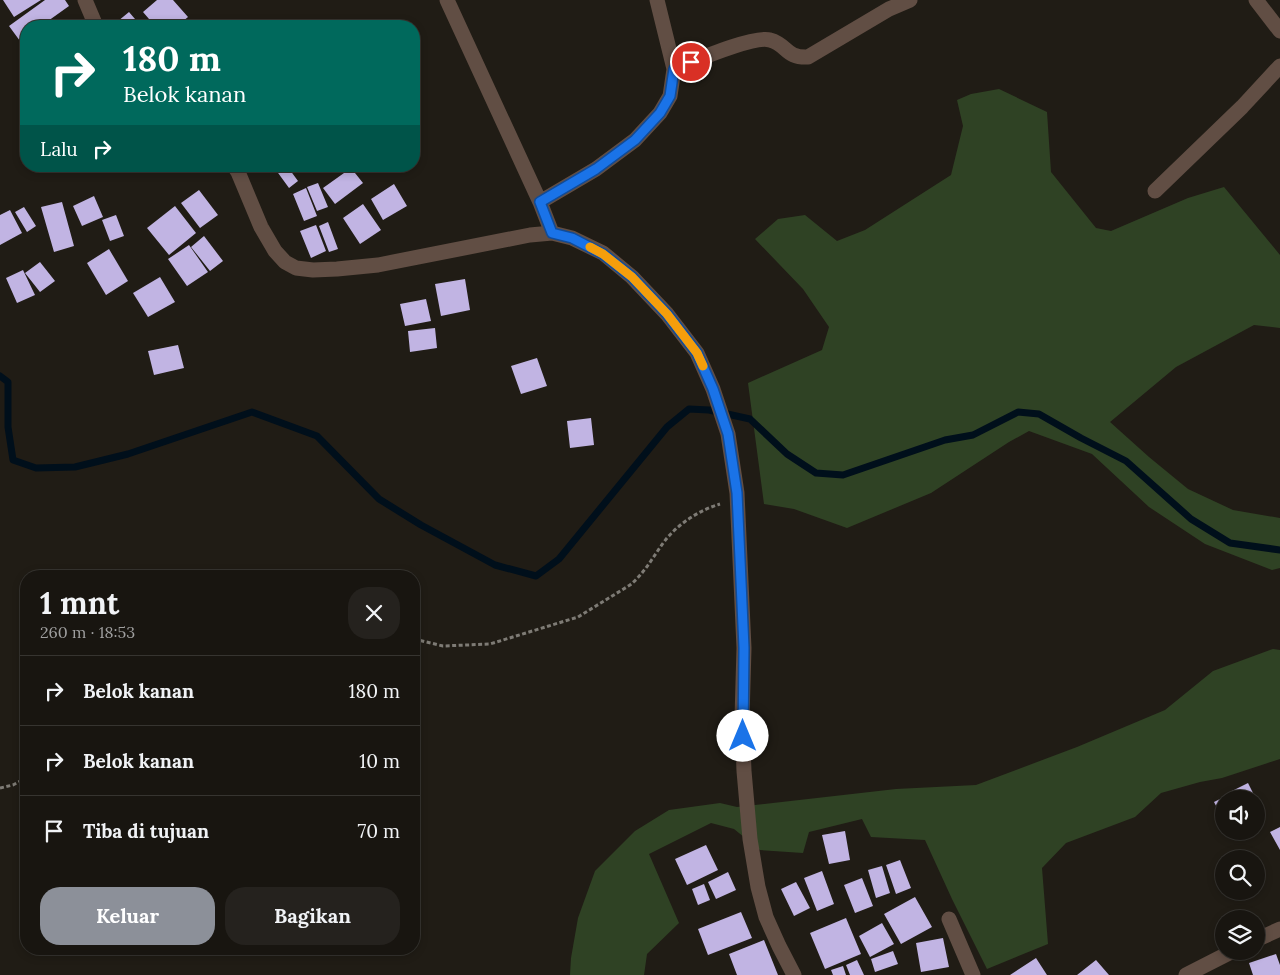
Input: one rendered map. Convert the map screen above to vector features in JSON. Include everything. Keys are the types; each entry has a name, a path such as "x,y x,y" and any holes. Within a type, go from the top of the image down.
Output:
{"street":[{"path":"85,0 93,20"},
{"path":"447,0 540,202 552,233"},
{"path":"540,202 596,169 635,140 660,113 670,96 674,69 657,0"},
{"path":"674,69 761,39 778,43 792,55 808,57 889,9 910,0"},
{"path":"1256,0 1280,32"},
{"path":"1155,192 1242,107 1280,66"},
{"path":"238,172 261,227 275,251 285,262 296,268 321,270 378,265 530,235 552,233 572,238 603,254 632,277 667,314 697,353 713,389 728,434 738,504 744,648 742,718 750,839 758,887 766,917 778,946 794,975"},
{"path":"949,919 973,975"},
{"path":"1265,936 1280,929"},
{"path":"1186,975 1215,960"}],"path":[{"path":"420,640 443,646 490,644 578,617 630,585 638,578 668,537 682,523 699,512 719,504 738,504"},
{"path":"0,788 20,781"}],"green space":[{"path":"999,89 1047,112 1051,172 1096,228 1111,231 1188,198 1224,187 1280,255 1280,328 1254,325 1176,367 1110,422 1188,489 1233,510 1280,518 1280,568 1272,570 1205,544 1149,507 1092,454 1029,431 931,493 847,528 794,509 764,504 748,383 822,350 829,327 803,289 755,239 778,219 805,215 837,241 865,230 951,175 963,126 957,100 971,94"},
{"path":"1273,649 1280,650 1280,759 1222,778 1161,793 1135,817 1066,843 1042,868 1048,944 987,969 925,840 871,837 862,819 809,832 803,853 760,850 734,829 711,823 649,854 679,923 647,954 644,975 570,975 578,918 595,871 635,831 669,810 720,803 737,807 896,789 976,785 1077,747 1165,710 1213,671"}],"building":[{"path":"3,0 41,0 14,17"},
{"path":"45,0 65,0 69,6 49,20 20,20 20,41 9,26"},
{"path":"157,0 173,0 188,17 184,20 150,20 143,12"},
{"path":"129,12 136,20 119,20"},
{"path":"277,172 291,172 298,181 289,188"},
{"path":"345,172 354,172 363,183 335,204 323,188"},
{"path":"318,183 328,207 317,211 307,187"},
{"path":"394,184 407,206 383,220 371,199"},
{"path":"306,188 317,216 304,221 293,194"},
{"path":"199,190 218,215 200,228 181,203"},
{"path":"94,196 103,217 82,226 73,206"},
{"path":"62,202 74,246 54,252 41,207"},
{"path":"363,204 381,230 360,244 343,218"},
{"path":"175,206 196,233 169,255 147,228"},
{"path":"24,207 36,226 27,232 15,212"},
{"path":"10,210 22,233 0,245 0,215"},
{"path":"116,215 124,236 110,241 102,220"},
{"path":"328,222 338,249 329,252 319,226"},
{"path":"316,225 326,251 311,258 300,231"},
{"path":"204,236 223,261 210,271 191,247"},
{"path":"189,245 208,272 187,286 168,259"},
{"path":"109,249 128,281 106,295 87,263"},
{"path":"40,262 55,281 40,292 25,273"},
{"path":"23,270 35,295 17,303 6,278"},
{"path":"160,277 175,302 148,317 133,293"},
{"path":"465,279 470,310 441,316 435,284"},
{"path":"426,299 431,321 405,326 400,304"},
{"path":"435,328 437,348 410,352 408,331"},
{"path":"178,345 184,368 154,375 148,351"},
{"path":"537,358 547,386 521,394 511,366"},
{"path":"591,418 594,445 570,448 567,421"},
{"path":"1248,783 1252,790 1234,790"},
{"path":"1280,827 1280,850 1270,832"},
{"path":"845,831 850,860 829,864 822,835"},
{"path":"706,845 718,870 687,885 675,859"},
{"path":"900,860 911,888 896,894 886,865"},
{"path":"882,866 890,893 876,898 868,870"},
{"path":"822,871 834,904 817,911 804,878"},
{"path":"728,872 736,890 716,899 708,882"},
{"path":"862,878 873,906 855,913 844,885"},
{"path":"796,882 810,908 794,916 781,889"},
{"path":"704,884 710,900 698,905 692,889"},
{"path":"915,897 932,927 901,944 884,914"},
{"path":"741,912 752,938 708,955 698,929"},
{"path":"846,918 861,954 825,969 810,933"},
{"path":"882,923 894,944 870,957 859,936"},
{"path":"943,938 949,967 921,972 916,943"},
{"path":"764,940 778,975 737,975 729,954"},
{"path":"893,951 898,964 875,972 871,959"},
{"path":"1276,954 1280,965 1280,975 1253,975 1249,963 1265,960 1265,958"},
{"path":"1036,958 1047,975 1010,975"},
{"path":"857,960 864,975 850,975 846,965"},
{"path":"1096,960 1109,975 1077,975"},
{"path":"843,966 846,975 833,975 831,970"}],"waterway":[{"path":"0,376 8,382 8,427 13,460 36,468 75,467 128,454 252,412 317,436 379,499 421,525 495,565 536,576 559,559 667,427 689,409 709,410 750,419 787,454 816,473 843,475 945,440 973,435 1018,412 1039,414 1126,461 1191,519 1230,543 1280,550"}],"slow traffic":[{"path":"590,247 603,254 632,277 667,314 697,353 703,366"}],"route":[{"path":"691,62 674,69 670,96 660,113 635,140 596,169 540,202 552,233 572,238 603,254 632,277 667,314 697,353 713,389 728,434 737,493 744,648 743,736"}]}
